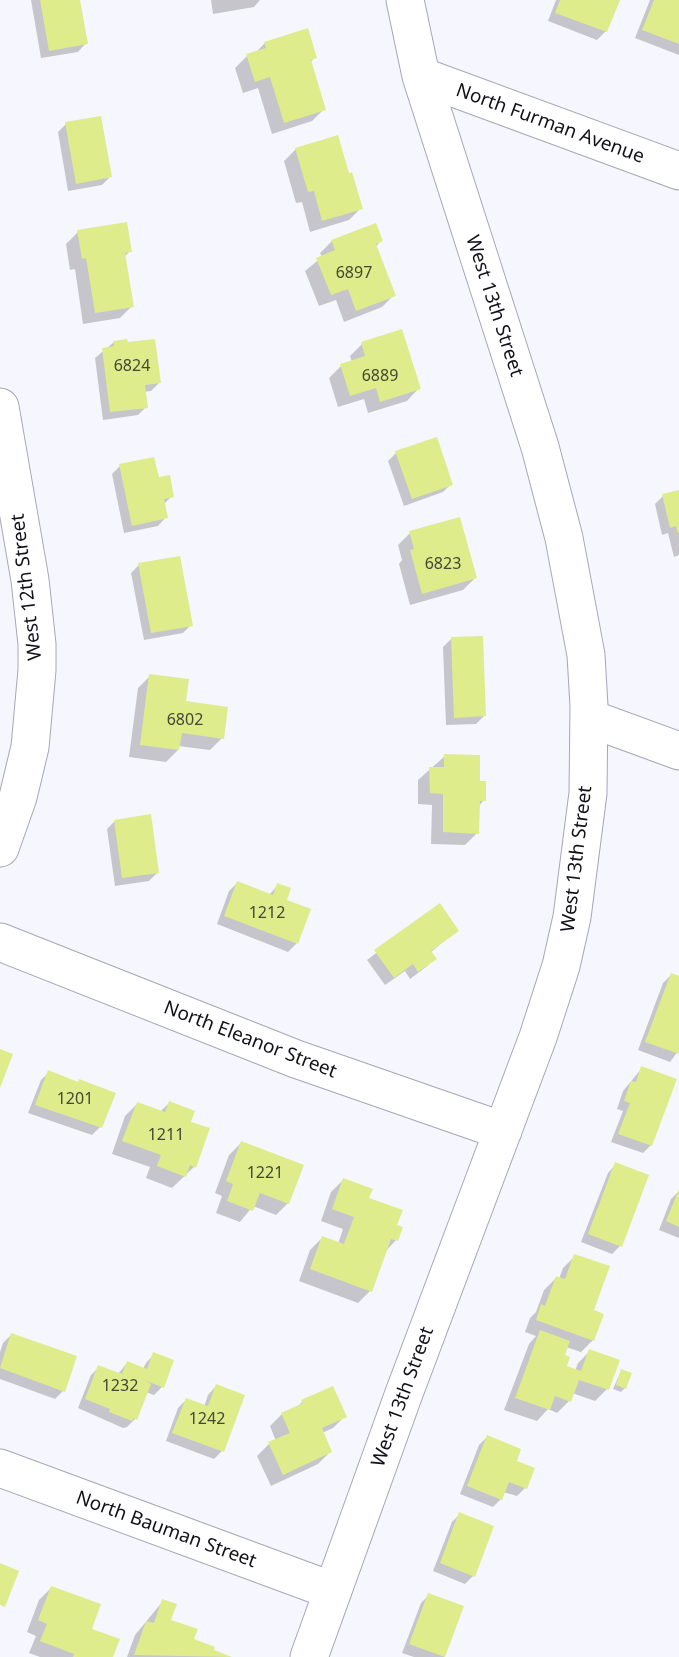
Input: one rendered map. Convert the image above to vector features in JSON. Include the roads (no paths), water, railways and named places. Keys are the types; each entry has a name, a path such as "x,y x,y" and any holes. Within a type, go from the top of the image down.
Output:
{"street":[{"name":"West 13th Street","path":"309,1657 561,966 572,917 587,818 589,718 586,655 564,538 421,76 405,0"},
{"name":"North Furman Avenue","path":"421,76 679,171"},
{"name":"West 12th Street","path":"0,407 30,580 37,670 30,747 18,797 0,848"},
{"path":"589,718 679,751"},
{"name":"North Eleanor Street","path":"0,942 296,1059 503,1131"},
{"name":"North Bauman Street","path":"0,1468 333,1591"}]}
